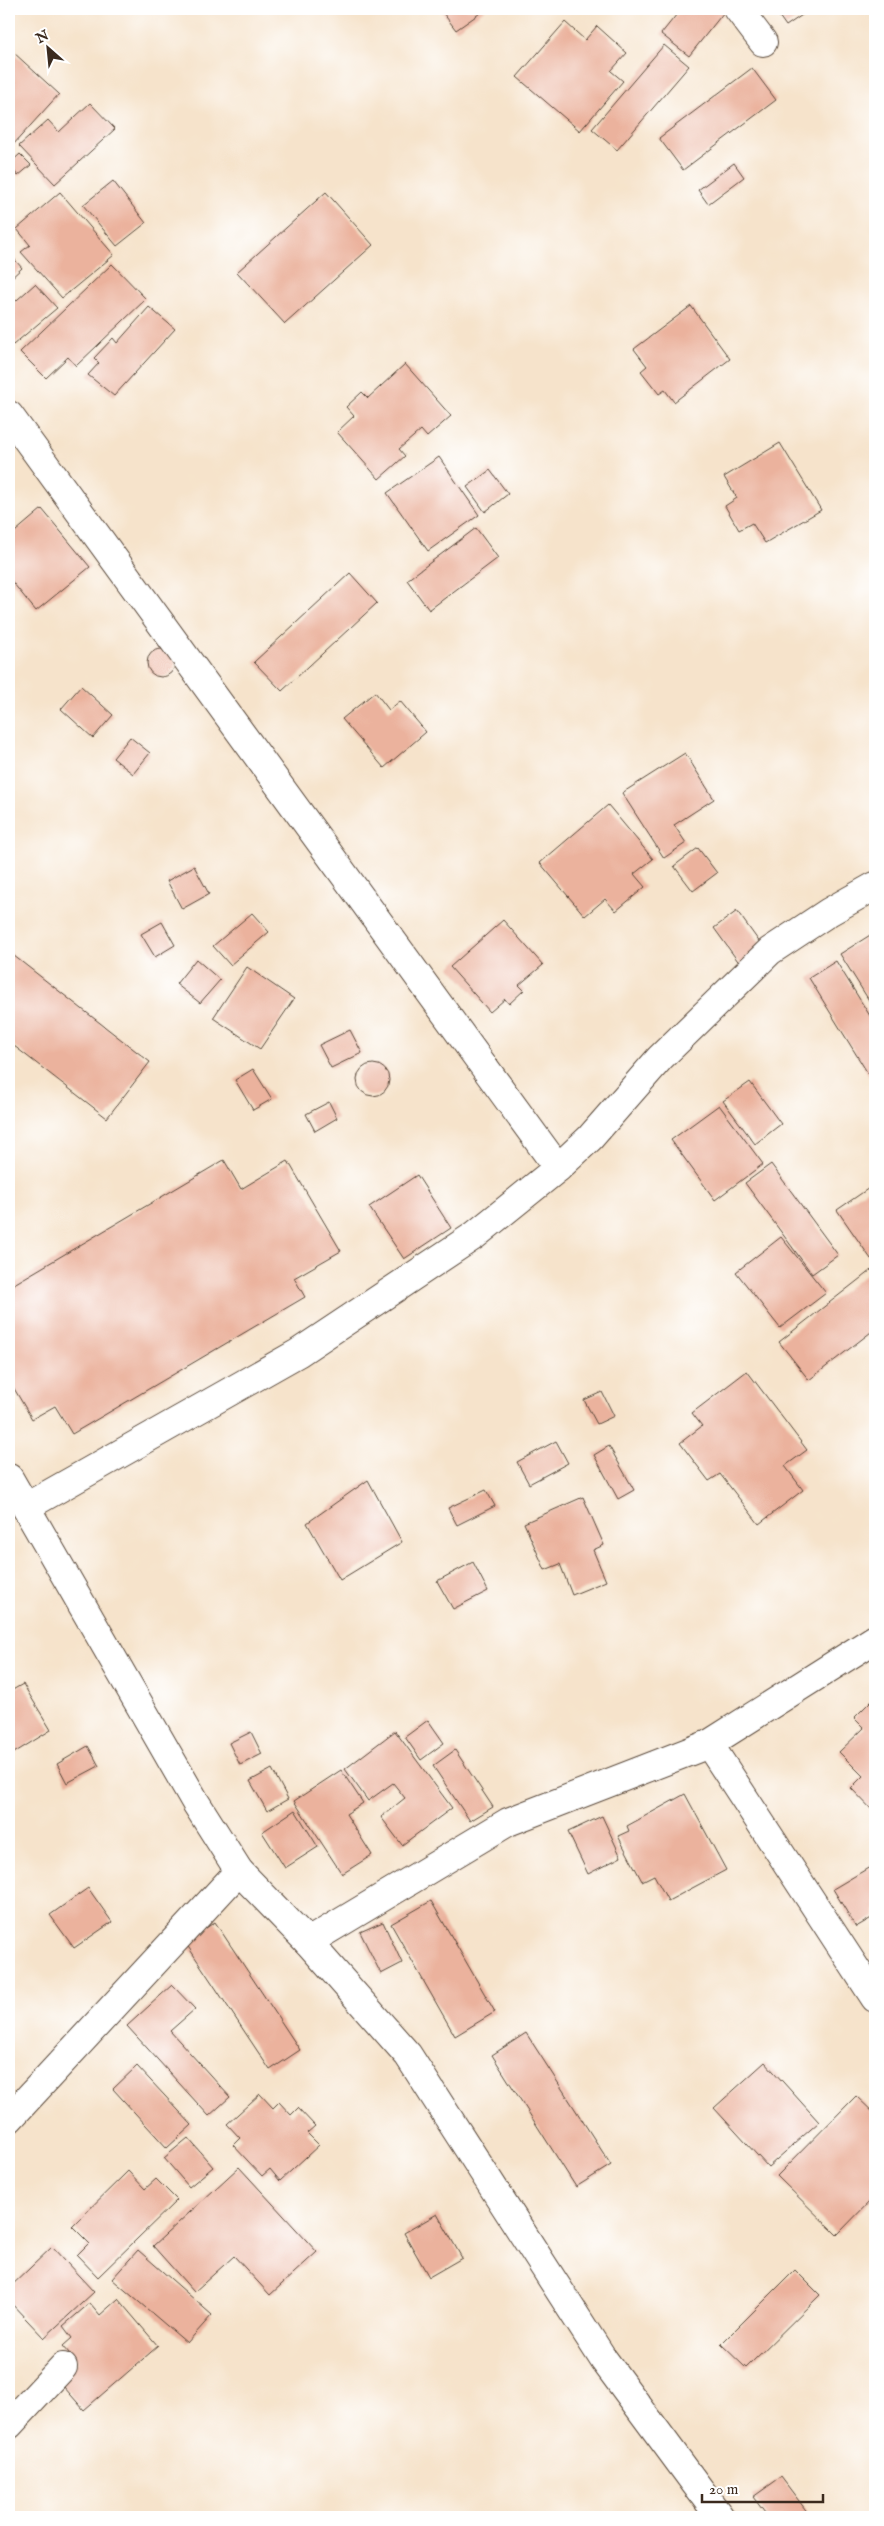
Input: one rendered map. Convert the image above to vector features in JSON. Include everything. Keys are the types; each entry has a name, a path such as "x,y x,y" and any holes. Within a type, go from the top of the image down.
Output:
{"street":[{"path":"738,9 763,42"},
{"path":"9,415 558,1168"},
{"path":"26,1507 298,1353 475,1235 558,1168 590,1138 660,1058 770,951 828,912 875,886"},
{"path":"9,1478 196,1803 239,1871 308,1942 408,2055 604,2360 720,2517"},
{"path":"308,1942 508,1822 709,1744 875,1639"},
{"path":"709,1744 875,1998"},
{"path":"9,2120 239,1871"},
{"path":"9,2425 63,2368"}],"building":[{"path":"440,9 486,9 456,30"},
{"path":"681,9 719,9 724,12 689,56 661,34"},
{"path":"774,9 811,9 786,26"},
{"path":"565,22 585,40 597,26 627,53 611,71 623,81 580,131 517,77"},
{"path":"664,45 689,66 617,150 592,129"},
{"path":"13,52 59,94 12,146 9,143 9,56"},
{"path":"752,68 776,100 683,170 659,138"},
{"path":"90,103 115,129 55,184 19,146 48,120 59,132"},
{"path":"20,154 31,165 18,176 9,164"},
{"path":"734,163 744,177 708,204 698,190"},
{"path":"113,181 146,223 117,246 83,205"},
{"path":"60,192 114,255 62,298 21,252 30,245 17,229"},
{"path":"326,192 373,245 285,324 237,272"},
{"path":"9,253 22,268 9,280"},
{"path":"112,264 146,299 76,366 68,357 46,378 20,352"},
{"path":"35,284 57,308 13,345 9,340 9,307"},
{"path":"691,306 730,359 674,402 665,390 659,394 641,371 647,366 634,349"},
{"path":"149,307 175,329 114,396 88,375 99,363 94,358 113,338 117,343"},
{"path":"405,364 451,416 427,437 421,430 399,449 405,456 379,479 337,432 354,416 346,407 362,392 368,398"},
{"path":"780,443 821,510 765,543 752,523 739,530 725,506 737,498 724,477"},
{"path":"439,457 479,515 428,551 387,493"},
{"path":"490,470 508,494 485,512 467,487"},
{"path":"42,509 90,567 36,611 9,578 9,537"},
{"path":"476,528 498,558 429,610 407,580"},
{"path":"350,573 377,603 282,691 254,662"},
{"path":"161,649 171,653 175,663 171,673 161,677 151,673 147,663 151,653"},
{"path":"81,686 113,715 93,738 61,709"},
{"path":"375,692 389,710 400,701 426,732 384,768 342,719"},
{"path":"130,737 150,753 133,774 113,758"},
{"path":"685,753 714,799 674,825 686,843 664,858 622,793"},
{"path":"608,805 653,859 634,874 645,887 616,911 605,899 585,916 540,863"},
{"path":"698,848 717,873 693,891 674,866"},
{"path":"194,866 209,894 182,909 167,881"},
{"path":"737,911 763,947 740,964 714,928"},
{"path":"252,913 269,932 230,965 213,946"},
{"path":"503,920 543,965 519,985 524,990 509,1004 505,999 490,1012 450,967"},
{"path":"162,922 175,945 155,957 141,934"},
{"path":"875,932 875,1010 840,954"},
{"path":"9,952 150,1062 107,1118 9,1042"},
{"path":"196,959 220,980 200,1003 176,984"},
{"path":"836,961 875,1024 875,1085 809,978"},
{"path":"247,967 294,999 260,1049 213,1018"},
{"path":"350,1030 362,1053 331,1068 319,1045"},
{"path":"373,1064 385,1068 389,1080 385,1092 373,1096 361,1092 357,1080 361,1068"},
{"path":"253,1069 272,1099 253,1110 235,1080"},
{"path":"750,1082 781,1124 755,1144 723,1101"},
{"path":"329,1102 337,1118 315,1131 306,1114"},
{"path":"719,1105 763,1164 715,1200 671,1140"},
{"path":"224,1160 241,1189 288,1161 341,1251 294,1278 305,1297 72,1434 55,1406 32,1419 9,1380 9,1331 11,1330 9,1326 9,1287"},
{"path":"771,1164 838,1255 812,1274 745,1183"},
{"path":"417,1175 451,1228 404,1259 369,1207"},
{"path":"875,1184 875,1256 871,1259 837,1210"},
{"path":"781,1237 826,1293 780,1328 736,1272"},
{"path":"875,1267 875,1329 809,1380 779,1342"},
{"path":"747,1371 807,1450 785,1466 803,1490 759,1524 720,1474 709,1481 680,1443 702,1426 692,1413"},
{"path":"602,1392 614,1416 597,1424 584,1400"},
{"path":"556,1441 568,1463 529,1484 517,1462"},
{"path":"609,1446 634,1490 618,1499 594,1455"},
{"path":"368,1480 402,1542 340,1580 307,1523"},
{"path":"486,1490 495,1506 457,1525 448,1508"},
{"path":"583,1497 604,1545 593,1550 606,1581 572,1595 560,1564 545,1570 524,1523"},
{"path":"473,1562 488,1591 453,1609 437,1581"},
{"path":"23,1684 51,1730 9,1756 9,1692"},
{"path":"875,1697 875,1813 851,1788 863,1776 839,1752 864,1728 854,1718"},
{"path":"428,1720 444,1743 421,1760 405,1737"},
{"path":"395,1731 452,1808 402,1845 381,1817 405,1798 393,1783 368,1801 345,1769"},
{"path":"251,1732 262,1754 240,1765 229,1743"},
{"path":"88,1746 99,1766 67,1783 57,1764"},
{"path":"455,1750 493,1807 470,1821 433,1766"},
{"path":"272,1769 288,1799 267,1811 250,1781"},
{"path":"341,1770 363,1803 346,1814 372,1855 342,1874 294,1801"},
{"path":"685,1794 726,1870 668,1901 654,1875 642,1881 618,1836 629,1831 627,1826"},
{"path":"295,1810 318,1847 285,1868 262,1832"},
{"path":"602,1816 621,1857 588,1874 568,1832"},
{"path":"870,1867 875,1876 875,1916 856,1927 833,1889"},
{"path":"88,1888 112,1922 74,1948 50,1915"},
{"path":"431,1901 495,2012 455,2036 391,1924"},
{"path":"215,1922 300,2050 270,2070 185,1942"},
{"path":"383,1922 402,1963 381,1974 360,1932"},
{"path":"172,1985 195,2009 170,2031 230,2097 209,2116 127,2026"},
{"path":"526,2033 611,2165 576,2187 492,2055"},
{"path":"765,2062 819,2122 768,2167 714,2108"},
{"path":"137,2066 192,2125 167,2148 113,2089"},
{"path":"260,2094 273,2108 279,2102 291,2115 298,2108 315,2126 307,2133 319,2145 280,2181 270,2169 262,2176 233,2145 240,2138 227,2124"},
{"path":"856,2096 875,2114 875,2196 837,2235 777,2176"},
{"path":"188,2138 213,2167 189,2187 164,2158"},
{"path":"239,2167 317,2252 270,2295 234,2256 194,2292 153,2246"},
{"path":"128,2171 145,2189 156,2179 177,2200 98,2277 77,2255 89,2243 72,2226"},
{"path":"437,2214 462,2258 429,2277 404,2233"},
{"path":"52,2247 94,2292 44,2338 9,2301 9,2288"},
{"path":"138,2250 212,2315 187,2343 112,2279"},
{"path":"795,2270 820,2295 746,2368 721,2344"},
{"path":"118,2299 158,2346 84,2410 57,2379 77,2362 63,2346 72,2338 63,2326 90,2303 100,2315"},
{"path":"781,2477 811,2517 768,2517 753,2497"}]}
